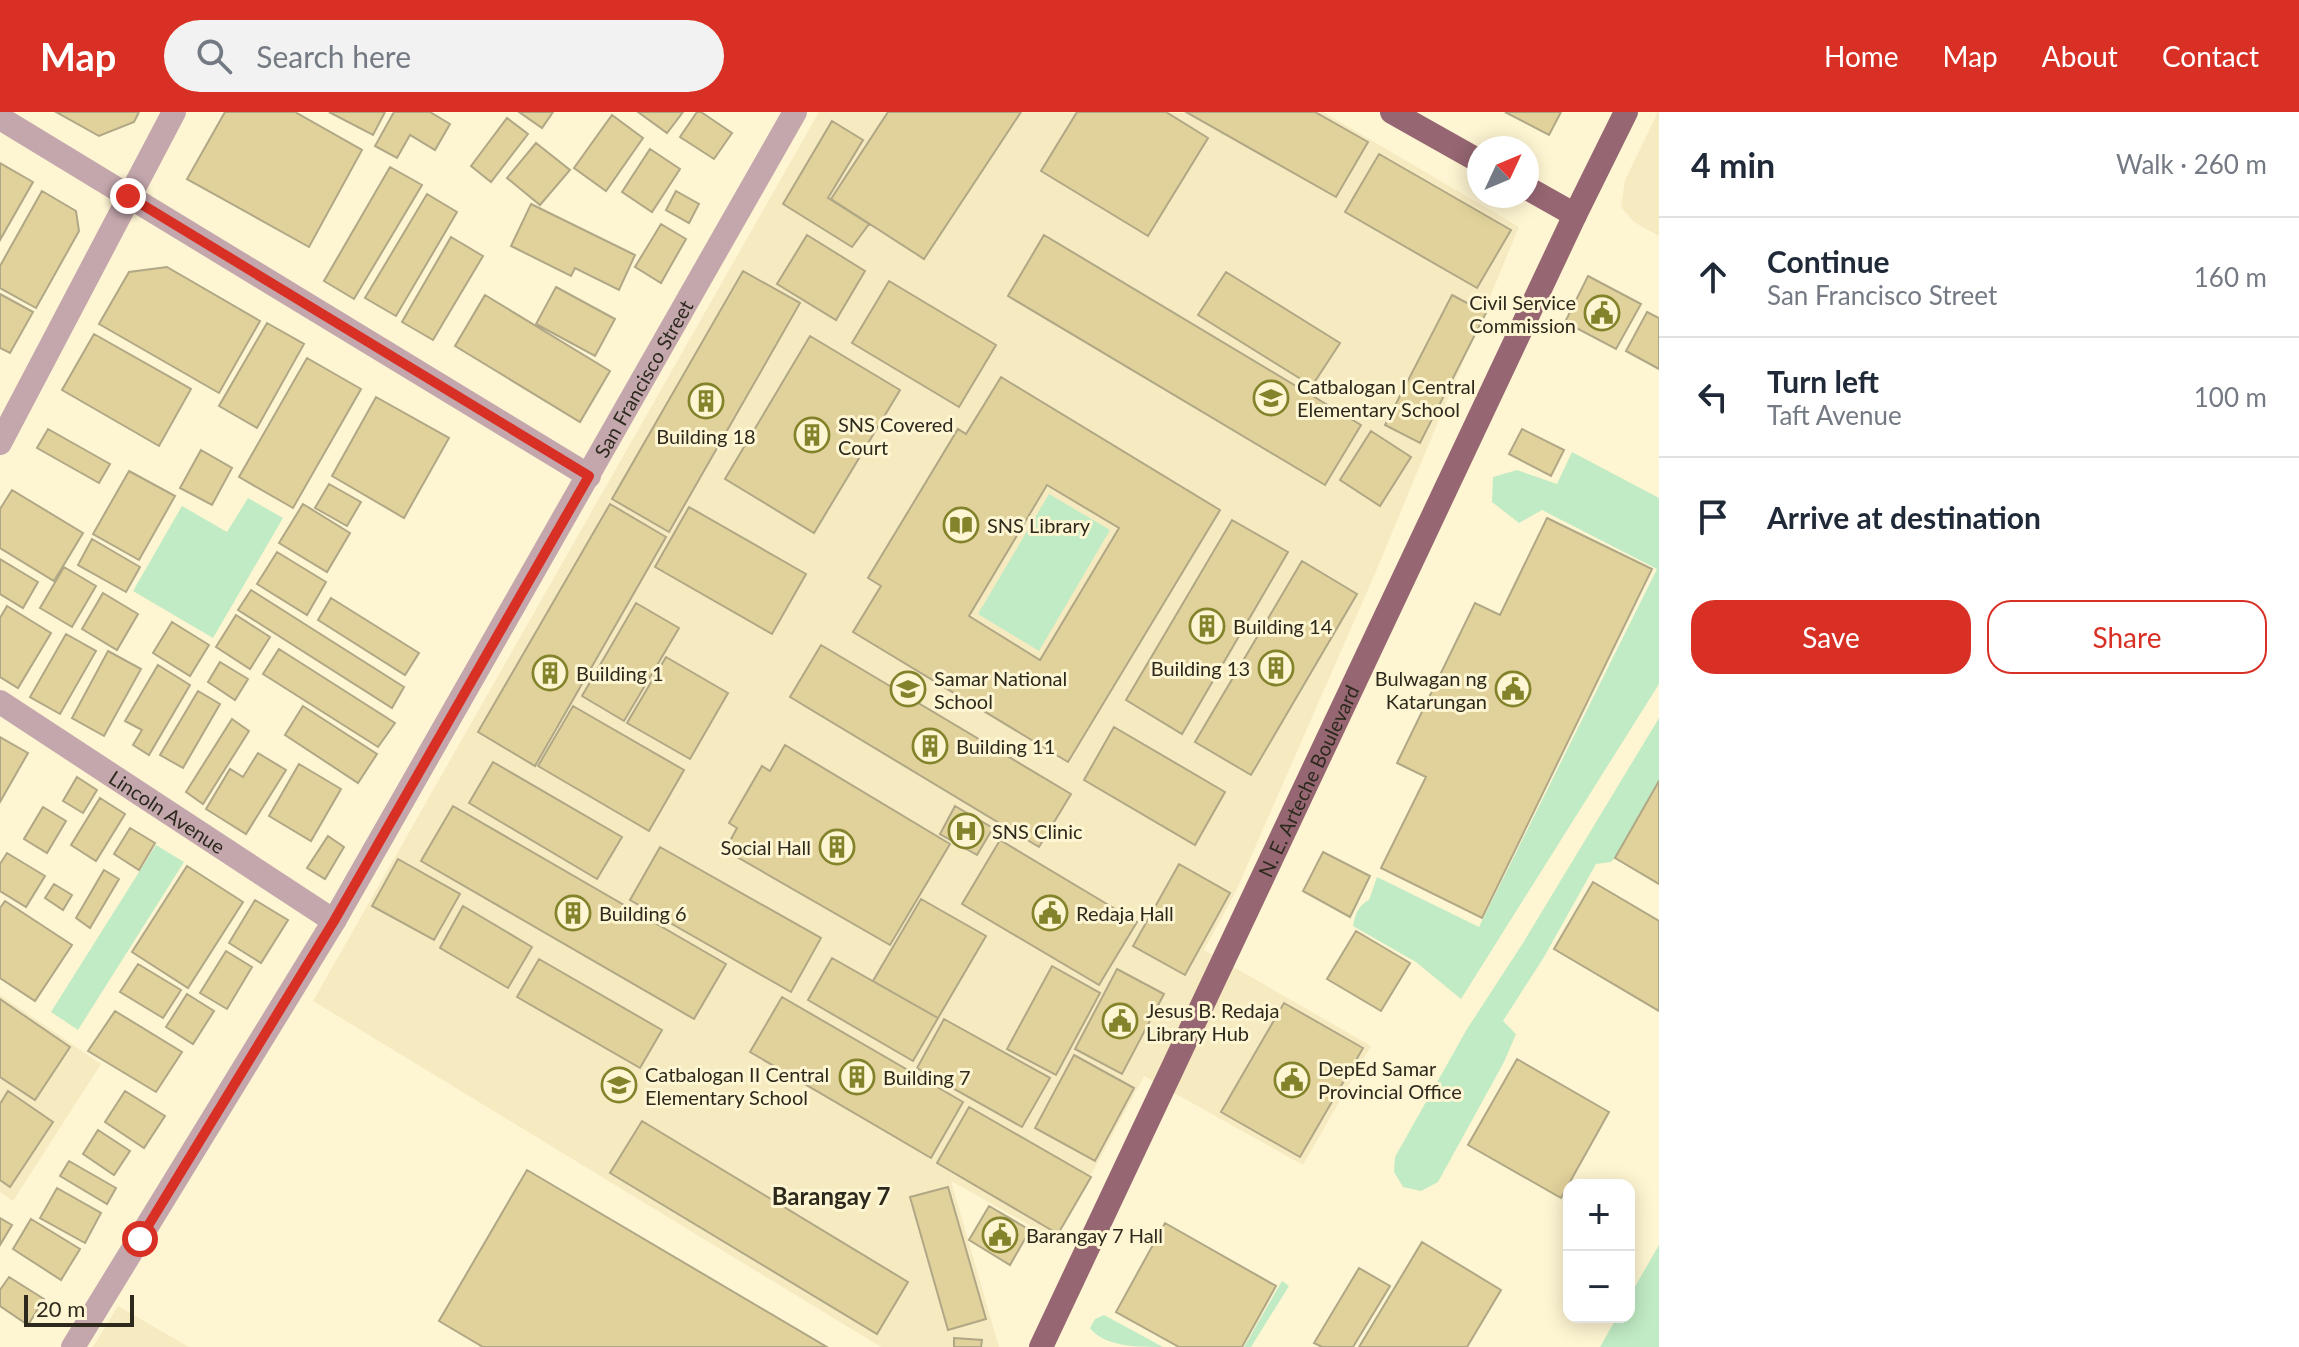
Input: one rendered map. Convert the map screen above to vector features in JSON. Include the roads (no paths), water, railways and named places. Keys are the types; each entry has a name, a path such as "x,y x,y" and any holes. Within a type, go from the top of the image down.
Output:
{"main road":[{"path":"1392,112 1467,154"},
{"name":"N. E. Arteche Boulevard","path":"1041,1347 1626,112"},
{"path":"1539,195 1575,215"}],"street":[{"path":"0,443 174,112"},
{"name":"San Francisco Street","path":"73,1347 334,921 795,112"},
{"path":"0,118 589,476"},
{"name":"Lincoln Avenue","path":"0,702 334,921"}],"place":[{"name":"Civil Service Commission","path":"1602,313"},
{"name":"Catbalogan I Central Elementary School","path":"1271,398"},
{"name":"Building 18","path":"706,401"},
{"name":"SNS Covered Court","path":"812,435"},
{"name":"SNS Library","path":"961,525"},
{"name":"Building 14","path":"1207,626"},
{"name":"Building 13","path":"1276,668"},
{"name":"Building 1","path":"550,673"},
{"name":"Samar National School","path":"908,689"},
{"name":"Bulwagan ng Katarungan","path":"1513,689"},
{"name":"Building 11","path":"930,746"},
{"name":"SNS Clinic","path":"966,831"},
{"name":"Social Hall","path":"837,847"},
{"name":"Building 6","path":"573,913"},
{"name":"Redaja Hall","path":"1050,913"},
{"name":"Jesus B. Redaja Library Hub","path":"1120,1021"},
{"name":"Building 7","path":"857,1077"},
{"name":"DepEd Samar Provincial Office","path":"1292,1080"},
{"name":"Catbalogan II Central Elementary School","path":"619,1085"},
{"name":"Barangay 7 Hall","path":"1000,1235"}],"district":[{"name":"Barangay 7","path":"831,1195"}]}
